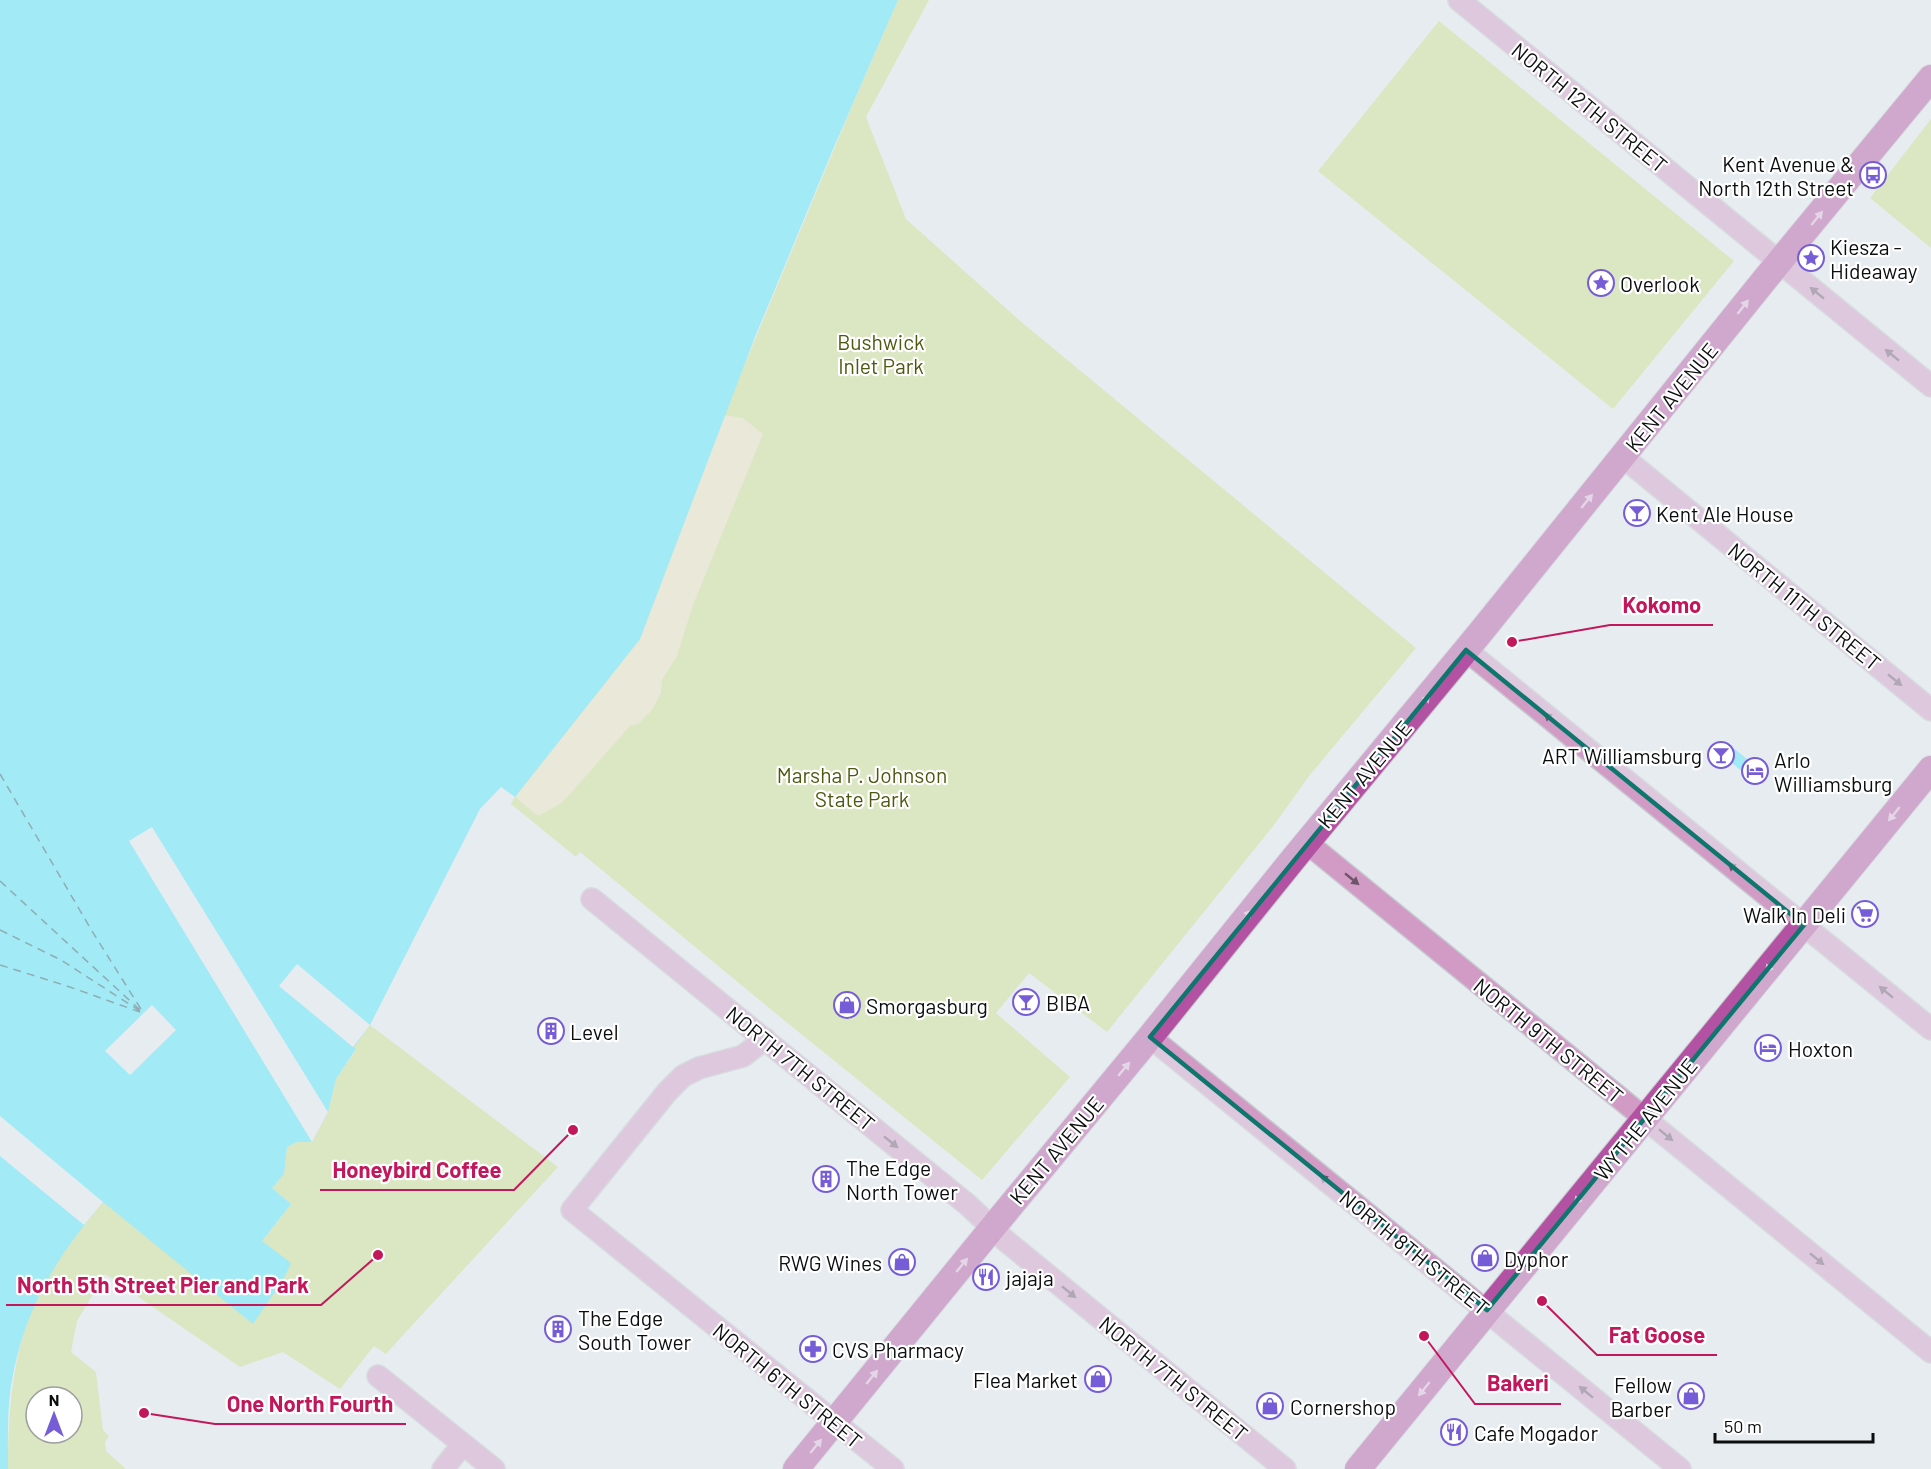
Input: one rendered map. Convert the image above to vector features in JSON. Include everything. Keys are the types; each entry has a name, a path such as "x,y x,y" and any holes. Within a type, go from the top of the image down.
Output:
{"main road":[{"name":"KENT AVENUE","path":"796,1469 1931,78"},
{"name":"WYTHE AVENUE","path":"1358,1469 1931,769"}],"street":[{"name":"NORTH 12TH STREET","path":"1459,0 1780,263"},
{"path":"1780,263 1931,386"},
{"name":"NORTH 11TH STREET","path":"1623,457 1931,710"},
{"path":"1466,650 1931,1029"},
{"name":"NORTH 9TH STREET","path":"1306,842 1931,1352"},
{"name":"NORTH 7TH STREET","path":"592,899 1285,1469"},
{"name":"NORTH 8TH STREET","path":"1150,1037 1680,1469"},
{"name":"NORTH 6TH STREET","path":"765,1039 742,1056 699,1068 683,1076 667,1092 572,1210 893,1469"},
{"path":"378,1376 494,1469"},
{"path":"443,1469 464,1444"}],"highlighted area":[{"path":"1466,650 1804,925 1487,1310 1150,1037"}],"green space":[{"name":"Marsha P. Johnson State Park","path":"898,0 929,0 866,117 906,219 1019,320 1416,648 1309,776 1274,825 1107,1032 1029,973 996,1013 1070,1077 982,1180 580,852 576,857 511,804 736,385"},
{"path":"1439,21 1734,261 1613,409 1318,171"},
{"path":"1931,119 1931,248 1870,198"},
{"path":"370,1025 558,1167 394,1345 395,1348 393,1346 386,1354 374,1346 340,1389 283,1352 240,1367 105,1274 77,1321 71,1352 96,1372 103,1430 109,1436 105,1443 106,1451 126,1469 8,1469 11,1399 14,1375 25,1330 47,1278 83,1225 0,1116 262,1241 291,1204 272,1188 284,1174 287,1147 297,1142 328,1112 336,1079 356,1050 353,1047"}],"sand":[{"path":"724,415 743,418 763,434 693,605 677,656 662,680 661,693 652,710 638,724 630,726 562,803 538,816 515,797 640,639"}],"water":[{"path":"0,0 898,0 755,337 640,639 515,797 501,787 480,809 370,1025 354,1047 356,1049 336,1079 328,1112 312,1142 297,1142 287,1147 284,1174 272,1188 291,1204 262,1241 291,1263 283,1280 253,1324 103,1202 56,1265 33,1310 24,1334 11,1386 8,1469 0,1469"},
{"path":"1732,747 1761,770 1753,780 1723,756"}],"pier":[{"path":"152,827 328,1112 312,1142 129,841"},
{"path":"297,964 370,1025 353,1047 279,986"},
{"path":"152,1005 176,1030 130,1075 105,1051"},
{"path":"0,1116 103,1202 84,1225 0,1156"}],"ferry route":[{"path":"0,774 92,931 144,1014"},
{"path":"0,881 141,1011"},
{"path":"0,930 61,960 143,1013"},
{"path":"0,965 140,1012"}],"place":[{"name":"Kent Avenue & North 12th Street","path":"1873,175"},
{"name":"Kiesza - Hideaway","path":"1811,258"},
{"name":"Overlook","path":"1601,283"},
{"name":"Kent Ale House","path":"1637,513"},
{"name":"Kokomo","path":"1512,642"},
{"name":"ART Williamsburg","path":"1721,755"},
{"name":"Arlo Williamsburg","path":"1755,771"},
{"name":"Walk In Deli","path":"1865,914"},
{"name":"BIBA","path":"1026,1002"},
{"name":"Smorgasburg","path":"847,1005"},
{"name":"Level","path":"551,1031"},
{"name":"Hoxton","path":"1768,1048"},
{"name":"Honeybird Coffee","path":"573,1130"},
{"name":"The Edge North Tower","path":"826,1179"},
{"name":"North 5th Street Pier and Park","path":"378,1255"},
{"name":"Dyphor","path":"1485,1258"},
{"name":"RWG Wines","path":"902,1262"},
{"name":"jajaja","path":"986,1277"},
{"name":"Fat Goose","path":"1542,1301"},
{"name":"The Edge South Tower","path":"558,1329"},
{"name":"Bakeri","path":"1424,1336"},
{"name":"CVS Pharmacy","path":"813,1349"},
{"name":"Flea Market","path":"1098,1379"},
{"name":"Fellow Barber","path":"1691,1396"},
{"name":"Cornershop","path":"1270,1406"},
{"name":"One North Fourth","path":"144,1413"},
{"name":"Cafe Mogador","path":"1454,1432"}],"park label":[{"name":"Bushwick Inlet Park","path":"881,353"}]}
